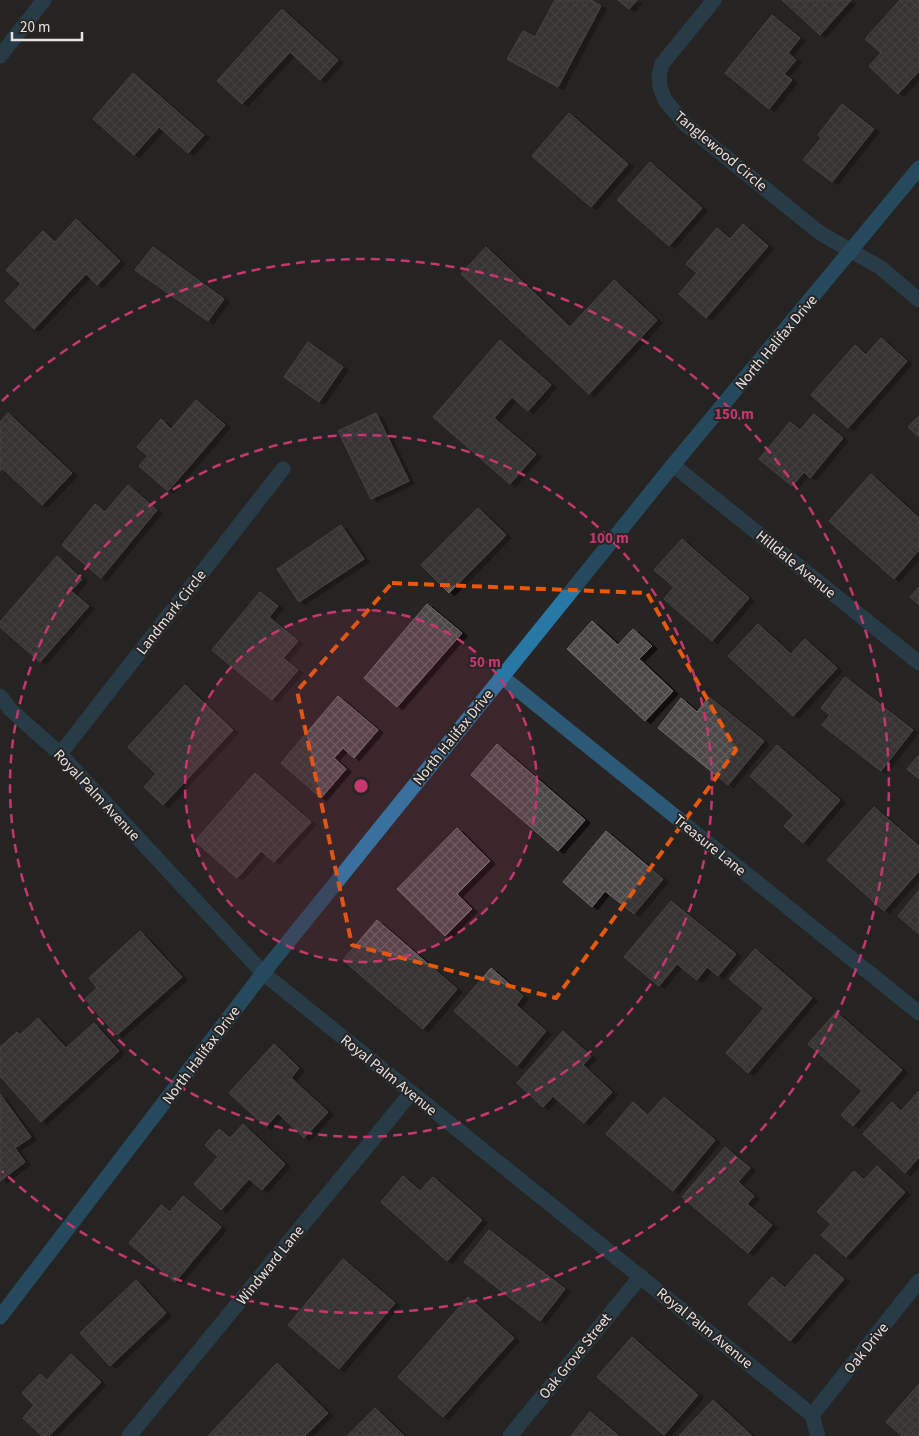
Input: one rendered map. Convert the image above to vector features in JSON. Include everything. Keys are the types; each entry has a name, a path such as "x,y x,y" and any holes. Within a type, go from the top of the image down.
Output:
{"street":[{"path":"0,56 44,0"},
{"name":"Tanglewood Circle","path":"714,0 662,64 659,75 664,100 679,118 820,233 881,268 919,300"},
{"name":"North Halifax Drive","path":"0,1317 263,973 673,465 852,252 919,168"},
{"name":"Hilldale Avenue","path":"673,465 919,663"},
{"name":"Landmark Circle","path":"60,754 283,469"},
{"name":"Treasure Lane","path":"502,676 919,1013"},
{"name":"Royal Palm Avenue","path":"0,696 11,710 60,754 263,973 812,1415"},
{"name":"Windward Lane","path":"130,1436 411,1093"},
{"name":"Oak Grove Street","path":"510,1436 641,1276"},
{"name":"Oak Drive","path":"812,1415 919,1281"},
{"path":"812,1415 818,1436"}],"highlighted area":[{"path":"392,583 647,593 736,750 556,998 352,945 297,691"}],"building":[{"path":"555,0 591,0 601,6 558,87 507,59 523,31 535,37"},
{"path":"618,0 637,0 629,9"},
{"path":"782,0 851,0 820,35"},
{"path":"900,0 919,0 919,71 898,94 869,66 881,53 865,39"},
{"path":"282,9 338,60 320,80 290,52 242,104 217,81"},
{"path":"772,15 800,38 788,53 796,60 784,74 792,80 769,109 725,73"},
{"path":"133,73 204,135 188,153 159,127 134,155 93,119"},
{"path":"842,104 874,129 832,182 803,160 821,138 818,135"},
{"path":"569,113 628,164 591,207 532,156"},
{"path":"650,162 702,208 669,246 617,200"},
{"path":"76,219 120,261 97,285 86,274 34,329 5,301 21,284 6,270 43,231 55,242"},
{"path":"743,224 768,246 706,318 679,294 697,273 686,264 717,228 730,239"},
{"path":"153,247 224,299 208,321 135,270"},
{"path":"486,247 570,327 614,280 657,320 589,394 461,274"},
{"path":"881,338 907,361 848,428 811,395 855,345 866,355"},
{"path":"500,340 551,385 528,411 512,397 494,418 536,454 510,484 433,417"},
{"path":"308,342 343,367 319,402 284,377"},
{"path":"196,400 225,425 168,491 139,466 148,456 137,447 161,419 171,429"},
{"path":"8,413 72,473 42,505 2,468 0,471 0,422"},
{"path":"376,413 409,481 371,499 338,431"},
{"path":"814,414 843,438 810,478 804,472 792,486 759,459 790,422 800,430"},
{"path":"919,416 919,437 908,427"},
{"path":"871,474 919,518 919,550 894,579 829,521"},
{"path":"128,485 157,510 101,578 62,545 95,504 105,512"},
{"path":"478,508 506,535 449,593 421,565"},
{"path":"341,525 364,559 299,602 277,569"},
{"path":"682,539 749,598 712,641 664,599 674,587 654,570"},
{"path":"57,556 82,579 71,591 89,606 40,662 0,627 0,622"},
{"path":"919,587 919,605 910,597"},
{"path":"260,592 278,606 269,617 298,641 283,658 298,670 272,700 212,650"},
{"path":"427,604 462,633 397,707 364,678"},
{"path":"592,621 618,645 633,629 652,646 639,659 673,691 645,721 567,649"},
{"path":"758,624 791,654 805,639 837,668 793,716 728,656"},
{"path":"845,677 913,730 881,771 822,725 830,715 821,708"},
{"path":"185,685 233,730 163,805 144,787 156,774 128,747"},
{"path":"338,696 378,730 354,758 343,748 334,758 346,769 321,798 281,763"},
{"path":"709,697 764,741 728,785 658,728 681,698 697,712"},
{"path":"497,744 585,820 558,851 471,775"},
{"path":"777,745 840,800 803,843 784,826 794,815 750,776"},
{"path":"919,755 919,779 907,769"},
{"path":"255,773 311,822 274,862 261,851 237,878 195,841"},
{"path":"874,807 919,846 919,871 884,911 827,860"},
{"path":"457,828 490,861 457,894 472,909 445,936 397,889"},
{"path":"606,831 663,879 634,914 605,891 592,907 563,882"},
{"path":"919,890 919,934 898,916"},
{"path":"671,901 736,954 718,976 707,967 697,980 677,964 659,986 624,957"},
{"path":"377,920 457,989 423,1029 343,960"},
{"path":"140,931 182,977 117,1035 85,999 97,988 89,978"},
{"path":"755,949 812,998 748,1073 726,1053 764,1008 729,979"},
{"path":"491,968 523,996 516,1005 546,1031 517,1066 454,1011"},
{"path":"836,1012 902,1070 853,1126 841,1115 862,1091 808,1044"},
{"path":"38,1018 66,1048 94,1023 119,1051 41,1122 0,1076 0,1047 17,1032 20,1035"},
{"path":"563,1031 591,1056 583,1065 612,1092 584,1123 553,1096 543,1107 517,1083"},
{"path":"274,1044 299,1068 291,1078 328,1112 304,1138 278,1113 266,1127 229,1093"},
{"path":"919,1091 919,1157 905,1173 863,1134 892,1102 901,1111"},
{"path":"0,1094 31,1137 15,1148 25,1162 0,1181"},
{"path":"664,1097 715,1140 673,1191 606,1134 633,1102 648,1115"},
{"path":"243,1124 285,1164 262,1190 249,1179 221,1210 194,1184 218,1157 205,1145 219,1129 230,1138"},
{"path":"725,1147 750,1168 738,1182 754,1196 747,1204 772,1225 748,1253 682,1197"},
{"path":"877,1166 905,1192 846,1257 821,1235 831,1224 817,1212 854,1171 864,1180"},
{"path":"403,1176 420,1191 433,1177 482,1220 447,1261 381,1202"},
{"path":"183,1196 221,1227 175,1282 129,1243 161,1205 170,1212"},
{"path":"489,1230 565,1289 540,1321 464,1262"},
{"path":"815,1254 844,1279 790,1341 748,1304 772,1277 785,1288"},
{"path":"343,1259 395,1303 339,1369 288,1325"},
{"path":"136,1280 166,1313 110,1366 80,1333"},
{"path":"468,1297 514,1338 443,1417 398,1377"},
{"path":"632,1337 698,1395 664,1435 597,1377"},
{"path":"71,1354 101,1382 49,1436 42,1436 23,1418 34,1405 22,1393 40,1374 47,1380"},
{"path":"277,1363 328,1413 305,1436 208,1436"},
{"path":"919,1384 919,1436 902,1436 886,1422"},
{"path":"713,1400 752,1436 679,1436"},
{"path":"375,1408 404,1436 347,1436"},
{"path":"590,1412 619,1436 571,1436"}]}
